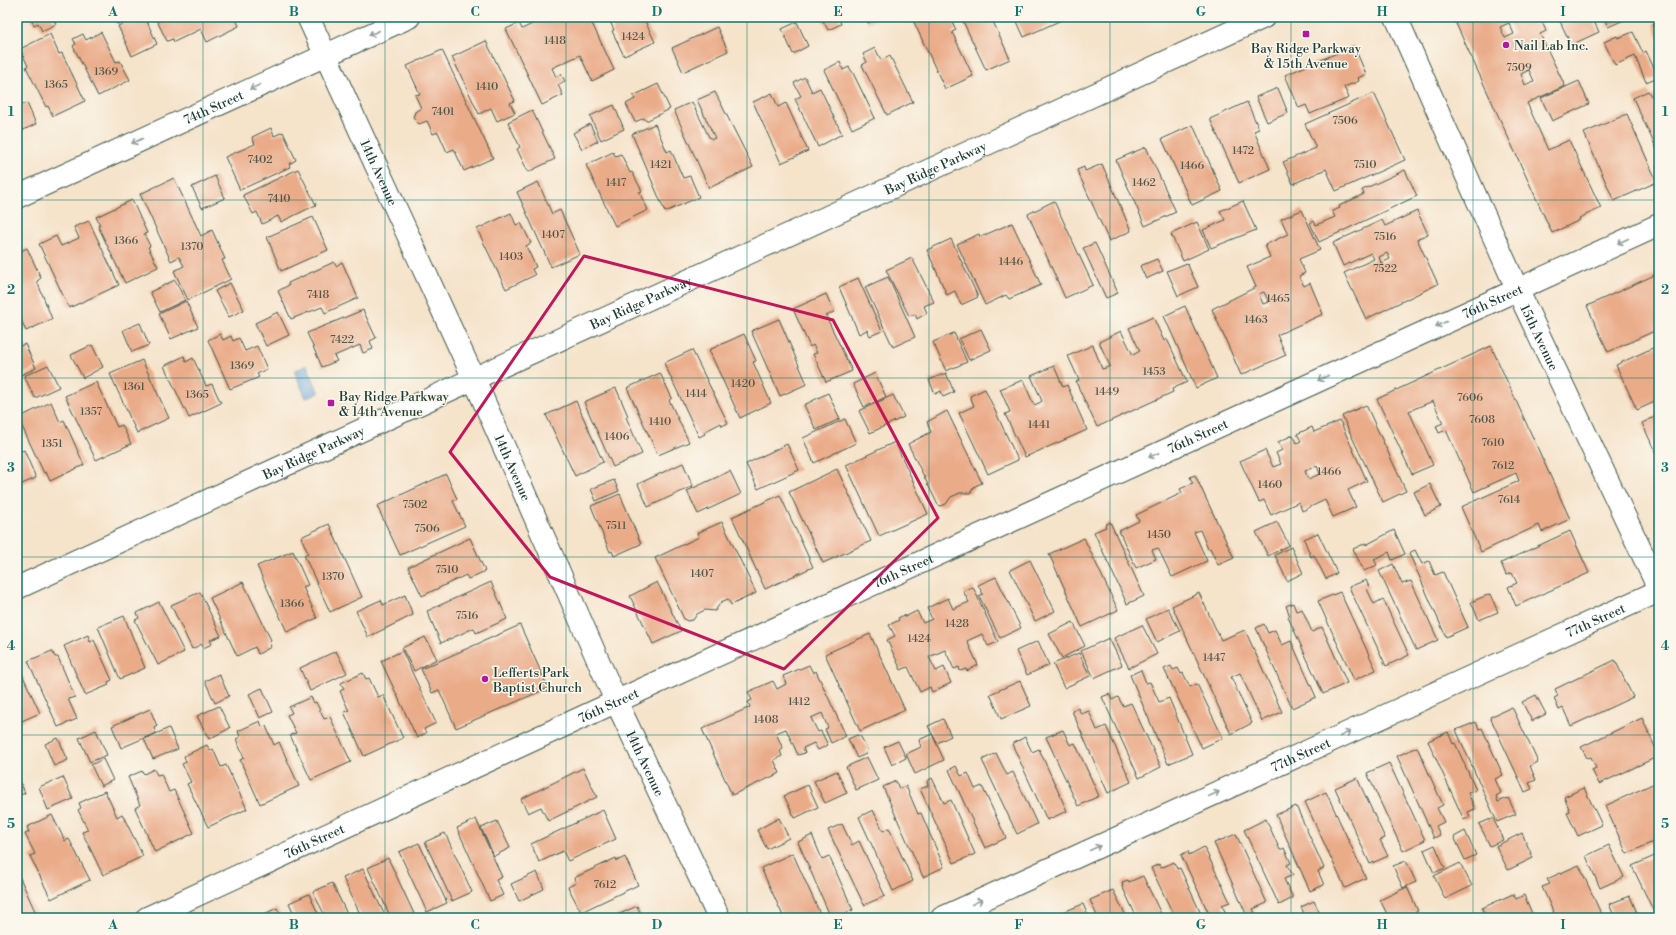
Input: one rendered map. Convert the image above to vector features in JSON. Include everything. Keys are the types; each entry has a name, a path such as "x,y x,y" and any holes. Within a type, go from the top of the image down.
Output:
{"street":[{"name":"14th Avenue","path":"308,17 474,379 616,701 719,918"},
{"name":"74th Street","path":"17,197 409,17"},
{"name":"Bay Ridge Parkway","path":"17,588 1264,17"},
{"name":"15th Avenue","path":"1396,17 1517,289 1659,590"},
{"name":"76th Street","path":"147,918 616,701 1659,225"},
{"name":"77th Street","path":"942,918 1659,590"}],"highlighted area":[{"path":"584,256 833,320 938,518 784,669 550,577 450,452"}],"water":[{"path":"307,365 319,393 306,398 294,371"}],"building":[{"path":"30,17 52,17 56,24 42,31 38,23 34,25"},
{"path":"113,17 132,17 117,24"},
{"path":"139,17 145,17 157,44 132,56 118,26"},
{"path":"155,17 235,17 239,26 207,42 201,29 174,42 173,39 167,41"},
{"path":"546,17 589,17 614,70 592,81 580,55 552,68 556,77 561,74 565,81 558,85 563,95 542,105 506,29 519,23 522,29"},
{"path":"608,17 643,17 655,42 624,56 612,31 614,30"},
{"path":"821,17 838,17 841,24 828,30"},
{"path":"865,17 881,17 868,23"},
{"path":"950,17 956,30 952,32 973,76 945,89 912,18"},
{"path":"961,17 991,17 1010,59 986,70"},
{"path":"1015,17 1068,17 1024,37"},
{"path":"1453,17 1540,17 1546,31 1540,34 1565,86 1527,103 1548,150 1569,140 1601,208 1552,233","holes":["1509,23 1514,34 1505,38 1500,27","1529,70 1534,81 1525,85 1521,74"]},
{"path":"1564,17 1592,17 1599,32 1571,45 1559,19"},
{"path":"1604,17 1631,17 1608,27"},
{"path":"1659,21 1659,38 1653,24"},
{"path":"797,22 808,46 793,54 782,29"},
{"path":"717,27 728,51 683,72 672,48"},
{"path":"101,32 116,62 120,61 130,80 98,96 73,46 76,44 73,39 83,34 86,40"},
{"path":"1633,32 1643,53 1646,51 1658,77 1646,82 1635,56 1615,65 1604,42 1617,36 1618,38"},
{"path":"50,34 59,54 62,53 85,101 53,116 48,106 46,107 26,67 28,66 20,49"},
{"path":"486,41 515,101 510,103 515,113 497,121 491,108 479,114 452,57"},
{"path":"1354,46 1366,74 1358,78 1359,81 1344,87 1349,98 1310,114 1306,105 1299,108 1285,75"},
{"path":"875,48 881,60 890,56 913,102 887,115 862,65 867,62 863,54"},
{"path":"442,50 493,158 464,171 454,149 447,152 438,132 433,134 427,121 419,124 413,118 415,112 421,108 415,95 420,94 407,66"},
{"path":"840,62 843,70 849,67 853,73 875,118 852,129 824,70"},
{"path":"805,77 812,92 820,88 842,134 818,147 795,99 801,96 794,83"},
{"path":"1579,81 1589,104 1552,121 1541,98"},
{"path":"658,84 670,109 646,121 644,118 635,122 626,104 635,99 633,96"},
{"path":"1278,88 1288,113 1267,122 1256,97"},
{"path":"1648,91 1651,96 1658,94 1659,97 1659,154 1633,98"},
{"path":"715,92 753,167 709,188 674,110 692,102 709,137 712,139 715,138 697,100"},
{"path":"17,93 22,105 27,103 36,124 17,133"},
{"path":"772,93 778,107 786,103 808,151 781,163 753,102"},
{"path":"1374,93 1405,160 1336,191 1326,169 1293,184 1283,162 1316,148 1305,124"},
{"path":"1247,102 1259,129 1254,131 1270,169 1239,183 1210,119"},
{"path":"614,105 624,129 601,140 590,116"},
{"path":"532,110 555,159 528,172 517,149 520,147 508,122"},
{"path":"1627,114 1657,182 1614,201 1584,133"},
{"path":"590,124 598,141 582,149 573,133"},
{"path":"655,124 667,152 671,150 683,178 690,176 699,197 665,212 632,134"},
{"path":"1193,125 1222,191 1192,205 1162,139"},
{"path":"271,128 274,136 283,132 296,160 289,164 290,167 240,190 225,157 255,144 252,137"},
{"path":"1146,147 1176,212 1145,226 1116,160"},
{"path":"613,152 615,156 621,154 630,173 632,172 642,191 639,192 648,210 615,226 586,165"},
{"path":"1102,164 1131,231 1109,241 1077,170 1084,167 1085,171"},
{"path":"298,169 316,205 281,222 278,216 262,224 257,212 253,214 243,195"},
{"path":"1405,170 1417,196 1319,242 1310,223 1314,221 1316,225 1335,217 1332,211 1364,194 1362,190"},
{"path":"215,176 225,198 202,208 192,187"},
{"path":"174,178 201,236 212,230 225,259 222,260 231,279 188,300 174,271 184,266 179,257 171,261 140,194"},
{"path":"538,182 552,214 560,210 580,254 551,267 517,192"},
{"path":"132,200 147,233 144,234 150,246 148,247 158,267 125,283 98,226 100,225 96,217"},
{"path":"1054,201 1093,285 1065,298 1028,214"},
{"path":"1243,201 1256,230 1211,248 1203,230 1225,220 1220,211"},
{"path":"1302,210 1320,250 1299,259 1305,273 1299,276 1304,286 1310,283 1323,314 1277,335 1286,355 1241,375 1212,309 1256,287 1247,267 1270,257 1265,245 1288,234 1281,219","holes":["1264,292 1269,302 1263,304 1259,294"]},
{"path":"1417,211 1428,234 1417,239 1438,284 1366,319 1344,273 1374,259 1371,253 1343,266 1333,243 1382,220 1385,226","holes":["1387,253 1390,259 1381,263 1379,257"]},
{"path":"511,213 516,225 521,223 531,243 526,246 536,267 532,269 535,275 506,289 477,229"},
{"path":"313,217 328,250 281,271 267,237"},
{"path":"89,221 119,285 69,308 39,244 56,236 61,246 79,238 74,227"},
{"path":"1197,222 1209,249 1183,261 1171,234"},
{"path":"1012,223 1041,285 1009,299 1006,295 985,305 957,244 979,234 980,237"},
{"path":"951,239 978,297 961,305 955,291 947,295 927,250"},
{"path":"1095,243 1118,293 1106,298 1083,248"},
{"path":"27,248 41,278 37,281 52,319 26,331 17,311 17,253"},
{"path":"912,258 934,302 924,306 927,313 917,319 915,314 909,316 886,270"},
{"path":"1157,259 1163,271 1146,279 1140,266"},
{"path":"334,262 336,266 342,262 358,298 325,313 322,307 291,319 278,291 289,285 288,283"},
{"path":"1187,263 1198,287 1178,296 1167,271"},
{"path":"1659,273 1659,329 1608,352 1587,306"},
{"path":"888,277 915,337 893,347 865,287"},
{"path":"858,278 882,331 870,336 867,330 859,334 839,287"},
{"path":"175,280 185,300 160,312 150,292"},
{"path":"230,283 244,310 229,317 215,291"},
{"path":"826,294 834,312 826,316 852,371 826,382 813,354 817,353 813,345 810,347 793,309"},
{"path":"186,301 198,327 171,339 159,314"},
{"path":"1185,306 1217,378 1196,388 1164,316"},
{"path":"363,310 376,338 370,341 373,349 363,353 360,345 334,356 337,361 322,367 307,333"},
{"path":"278,312 289,335 266,346 255,323"},
{"path":"1153,317 1164,341 1167,339 1187,382 1172,389 1173,392 1097,427 1076,382 1079,380 1068,356 1093,345 1102,369 1106,368 1110,366 1099,342 1121,331 1133,355 1140,351 1129,328"},
{"path":"779,319 807,384 780,396 751,331"},
{"path":"140,323 149,345 132,352 123,330"},
{"path":"981,329 991,350 969,360 959,339"},
{"path":"954,333 967,362 946,371 933,342"},
{"path":"220,334 223,340 231,336 233,341 239,338 245,351 257,346 267,369 257,374 259,377 230,389 208,340"},
{"path":"744,334 756,361 753,362 771,403 740,418 709,350"},
{"path":"25,344 36,368 17,377 17,347"},
{"path":"92,345 103,367 83,378 71,355"},
{"path":"1659,345 1659,400 1637,410 1616,365"},
{"path":"1491,346 1570,519 1542,532 1539,525 1481,552 1461,507 1519,481 1516,473 1474,492 1446,430 1439,433 1436,426 1443,423 1433,401 1409,411 1433,465 1412,474 1377,399"},
{"path":"692,350 728,423 722,426 721,423 704,432 705,434 699,437 664,363"},
{"path":"184,356 186,362 193,358 206,386 212,384 221,403 189,418 164,366"},
{"path":"142,360 169,418 137,433 110,374"},
{"path":"48,365 59,387 35,398 24,376"},
{"path":"1054,366 1063,387 1067,385 1087,430 1025,457 1005,414 1010,412 1000,389 1023,380 1034,405 1039,403 1042,401 1031,376"},
{"path":"660,373 672,398 669,400 689,442 658,455 627,388"},
{"path":"875,373 886,397 864,407 853,384"},
{"path":"946,373 954,392 943,397 941,391 935,394 929,380"},
{"path":"96,382 117,427 122,425 131,444 96,460 65,396"},
{"path":"616,388 628,416 626,417 642,454 613,467 584,402"},
{"path":"985,389 1018,460 988,474 959,413 974,406 970,396"},
{"path":"828,393 840,419 816,430 804,405"},
{"path":"893,395 904,417 870,433 859,411"},
{"path":"576,401 603,462 575,476 546,415"},
{"path":"51,402 60,422 64,420 84,465 50,481 46,472 44,473 18,418"},
{"path":"1366,405 1406,491 1383,502 1342,416"},
{"path":"947,411 982,483 975,486 970,493 960,493 951,497 946,504 941,506 938,505 908,444 931,432 927,422"},
{"path":"1659,415 1659,460 1642,423"},
{"path":"845,419 856,443 814,463 803,438"},
{"path":"1340,421 1367,481 1348,490 1356,507 1333,517 1325,500 1302,511 1299,502 1271,515 1264,500 1259,502 1240,461 1265,450 1273,467 1281,464 1276,453 1282,450 1278,442 1293,435 1297,443 1301,441 1297,434 1312,427 1314,432","holes":["1317,466 1320,474 1308,479 1305,471"]},
{"path":"895,442 928,514 879,536 846,465"},
{"path":"787,444 799,470 758,489 746,464"},
{"path":"24,450 36,478 17,486 17,453"},
{"path":"683,463 693,486 648,507 638,484"},
{"path":"837,469 871,541 823,563 789,492"},
{"path":"730,471 741,494 698,514 687,491"},
{"path":"446,474 457,499 453,501 465,526 400,555 377,506"},
{"path":"1195,475 1234,558 1218,565 1210,548 1208,549 1200,530 1194,532 1207,561 1172,577 1158,548 1152,550 1156,559 1136,568 1119,531 1139,521 1136,515 1182,493 1180,489 1193,483 1190,477"},
{"path":"614,480 619,491 596,501 591,489"},
{"path":"1430,484 1441,507 1425,515 1414,492"},
{"path":"620,494 641,544 614,556 612,551 610,552 591,506"},
{"path":"780,495 813,567 765,589 732,517"},
{"path":"722,522 756,593 731,605 728,599 721,602 715,611 705,610 697,614 693,620 687,621 684,619 655,558 699,537 697,533"},
{"path":"1110,522 1144,596 1127,604 1094,532 1106,527 1105,525"},
{"path":"1277,522 1289,545 1268,556 1256,532"},
{"path":"329,524 362,597 330,612 304,555 308,553 301,537"},
{"path":"1394,530 1405,554 1392,560 1389,552 1374,559 1377,565 1364,571 1353,549 1366,543 1366,545"},
{"path":"1570,531 1589,573 1516,606 1508,587 1517,583 1512,573 1506,575 1501,563"},
{"path":"1318,533 1337,573 1326,579 1314,555 1311,557 1304,539"},
{"path":"470,538 485,571 468,579 466,575 422,596 408,567"},
{"path":"1084,538 1118,610 1082,627 1049,554"},
{"path":"1291,547 1303,573 1287,581 1275,555"},
{"path":"1415,550 1422,564 1429,561 1435,575 1443,572 1468,627 1446,637 1409,553"},
{"path":"293,551 308,585 303,587 317,618 287,632 257,566"},
{"path":"1030,560 1055,611 1035,621 1010,570"},
{"path":"1393,564 1402,584 1411,581 1438,640 1416,650 1379,571"},
{"path":"996,577 1021,628 1000,638 979,596 983,594 978,585"},
{"path":"1366,580 1369,587 1367,589 1374,604 1383,599 1409,655 1386,666 1349,587"},
{"path":"243,582 271,640 269,642 271,647 258,654 255,647 237,656 210,598"},
{"path":"491,582 507,619 476,633 474,628 441,643 427,611"},
{"path":"657,582 681,631 653,644 630,596"},
{"path":"973,587 998,642 988,646 982,634 967,641 978,665 967,671 966,669 960,671 959,667 954,669 945,650 929,657 936,671 944,667 951,683 932,692 930,687 920,692 908,667 901,670 887,640 895,636 889,625 899,620 898,618 904,615 905,617 917,611 923,623 932,619 927,608 948,598 953,609 969,602 963,591"},
{"path":"200,592 221,636 210,640 212,644 203,648 202,644 192,649 171,605"},
{"path":"1340,592 1376,670 1354,680 1318,601"},
{"path":"1199,593 1221,640 1245,630 1282,712 1262,721 1240,673 1231,677 1252,723 1231,734 1172,606"},
{"path":"1490,594 1498,612 1479,620 1471,602"},
{"path":"405,595 413,615 368,637 356,611 381,600 383,605"},
{"path":"159,602 184,652 158,665 135,620 139,618 137,613"},
{"path":"1293,603 1296,611 1302,609 1312,632 1322,627 1347,683 1323,694 1288,617 1290,616 1286,606"},
{"path":"1168,608 1180,631 1157,642 1146,619"},
{"path":"124,616 145,668 120,679 98,627"},
{"path":"1073,622 1085,646 1062,658 1049,634"},
{"path":"1264,624 1268,633 1275,630 1282,645 1291,641 1316,697 1292,708 1256,628"},
{"name":"Lefferts Park Baptist Church","path":"520,625 548,688 456,728 439,690 432,693 421,669"},
{"path":"1142,625 1157,654 1129,668 1114,638"},
{"path":"870,634 905,710 860,731 825,654"},
{"path":"88,635 90,642 94,640 112,680 108,682 109,685 85,695 64,646"},
{"path":"425,637 437,659 414,671 402,648"},
{"path":"1109,638 1122,665 1094,678 1081,651"},
{"path":"1038,641 1049,665 1027,675 1016,651"},
{"path":"52,651 55,657 58,657 75,697 68,699 77,719 58,727 28,661"},
{"path":"336,651 347,673 310,691 300,668"},
{"path":"402,651 436,723 424,729 426,733 417,738 381,661"},
{"path":"1079,653 1090,676 1064,688 1053,664"},
{"path":"1615,660 1633,697 1571,726 1563,708 1559,710 1554,698 1558,696 1555,689"},
{"path":"809,665 813,673 816,671 846,736 831,743 825,729 828,728 822,713 811,718 818,732 821,731 828,745 818,750 814,743 803,748 805,753 798,755 786,729 776,733 783,749 780,751 782,756 774,760 780,773 732,795 702,729 750,707 748,702 752,700 748,692 773,681 777,689 786,684 783,676"},
{"path":"1171,666 1173,670 1178,668 1181,674 1183,673 1190,687 1197,684 1223,738 1202,748 1164,669"},
{"path":"17,667 21,672 40,713 17,723"},
{"path":"1141,670 1146,683 1150,682 1159,702 1169,698 1192,754 1168,764 1130,675"},
{"path":"363,673 366,679 369,678 378,697 383,695 403,738 364,756 344,712 349,711 340,691 344,689 341,683"},
{"path":"219,674 229,696 215,703 205,681"},
{"path":"1020,681 1031,706 1001,719 990,694"},
{"path":"262,688 273,712 260,718 249,694"},
{"path":"1109,694 1112,700 1118,697 1123,706 1131,703 1161,767 1139,778 1102,697"},
{"path":"1536,695 1546,714 1532,721 1522,702"},
{"path":"311,697 314,703 316,702 324,719 330,717 351,762 311,780 290,735 296,733 287,715 292,713 289,707"},
{"path":"219,706 230,728 209,739 197,716"},
{"path":"1512,707 1538,762 1530,766 1536,780 1529,783 1532,789 1525,792 1490,717"},
{"path":"1078,708 1081,714 1089,711 1097,730 1106,726 1131,782 1108,793 1072,711"},
{"path":"150,709 157,726 154,728 156,733 121,748 112,726"},
{"path":"1642,718 1659,756 1599,784 1592,770 1596,768 1591,757 1587,758 1581,747"},
{"path":"943,719 951,736 937,743 928,726"},
{"path":"260,721 262,727 266,726 274,745 279,742 299,786 260,804 240,760 244,758 236,739 240,737 238,731"},
{"path":"1476,722 1479,729 1482,728 1503,775 1495,779 1501,793 1496,796 1498,802 1508,798 1516,814 1497,822 1456,730"},
{"path":"169,728 178,749 153,759 144,739"},
{"path":"96,730 107,755 90,762 79,738"},
{"path":"1063,730 1070,745 1075,743 1099,796 1078,806 1046,737"},
{"path":"1448,732 1453,744 1455,743 1476,790 1468,793 1475,809 1468,812 1470,817 1464,820 1428,741"},
{"path":"932,734 944,760 915,774 906,754 921,747 919,740"},
{"path":"857,735 861,737 867,749 866,754 857,758 848,739"},
{"path":"1025,737 1032,752 1039,749 1067,811 1047,820 1012,744"},
{"path":"58,738 68,760 54,766 45,744"},
{"path":"898,741 906,758 892,765 884,747"},
{"path":"207,745 210,751 213,749 221,767 226,765 247,809 208,827 187,784 191,782 182,764 186,762 184,756"},
{"path":"1417,747 1443,805 1437,808 1444,822 1436,826 1440,835 1434,838 1397,756"},
{"path":"996,753 1007,775 1013,772 1037,824 1017,834 982,760"},
{"path":"867,757 878,780 856,790 846,767"},
{"path":"103,759 113,780 101,786 91,765"},
{"path":"1389,763 1425,840 1403,851 1367,773"},
{"path":"956,766 961,776 968,773 975,789 982,786 1006,838 985,848 949,770"},
{"path":"583,768 597,797 548,821 541,807 528,813 521,799"},
{"path":"154,769 157,775 161,774 169,792 174,790 194,833 155,852 135,808 140,805 128,777 142,771 144,774"},
{"path":"837,771 847,793 825,803 814,781"},
{"path":"17,774 25,793 17,796"},
{"path":"63,777 73,799 48,810 39,787"},
{"path":"932,778 944,803 951,800 975,854 954,863 920,789 928,786 927,781"},
{"path":"1357,778 1385,838 1380,840 1388,856 1370,864 1335,788"},
{"path":"896,781 899,789 906,786 918,814 921,813 944,867 923,877 883,787"},
{"path":"1659,781 1659,839 1627,854 1605,806"},
{"path":"808,785 818,807 795,818 784,796"},
{"path":"1584,788 1602,825 1578,836 1567,813 1570,811 1564,797"},
{"path":"105,791 117,817 122,814 143,856 103,875 82,832 88,830 78,810 81,808 79,803"},
{"path":"1326,792 1366,878 1345,888 1305,802"},
{"path":"1296,806 1324,868 1318,871 1324,885 1310,891 1276,815"},
{"path":"603,810 616,839 568,861 563,851 539,862 531,844"},
{"path":"873,810 883,831 889,828 913,881 893,891 859,817"},
{"path":"52,815 65,841 69,839 90,880 51,899 30,856 35,854 25,834 29,832 27,827"},
{"path":"779,818 789,838 767,849 757,830"},
{"path":"1493,818 1503,840 1490,846 1479,824"},
{"path":"476,819 502,877 496,880 503,895 490,901 457,828"},
{"path":"1266,819 1280,850 1284,848 1291,863 1287,865 1293,875 1284,879 1293,898 1279,905 1244,830"},
{"path":"497,821 510,848 494,856 481,828"},
{"path":"842,824 852,845 859,841 885,896 864,905 828,830"},
{"path":"1465,831 1476,855 1465,860 1454,837"},
{"path":"445,833 472,892 452,901 425,842"},
{"path":"1522,833 1533,858 1508,870 1496,846"},
{"path":"1236,834 1267,903 1253,909 1257,918 1248,918 1214,843"},
{"path":"812,835 822,859 829,856 853,910 834,918 831,918 798,842"},
{"path":"419,843 447,903 427,912 399,852"},
{"path":"1435,845 1445,868 1434,873 1424,850"},
{"path":"1609,845 1624,877 1600,888 1586,856"},
{"path":"1204,847 1230,902 1222,905 1228,918 1211,918 1181,855 1188,851 1189,855"},
{"path":"793,853 822,918 784,918 761,868"},
{"path":"1659,854 1659,912 1655,914 1632,866"},
{"path":"625,857 638,885 581,912 568,887 576,883 574,878 616,858 617,861"},
{"path":"388,858 416,918 391,918 368,868"},
{"path":"1406,861 1416,882 1403,888 1393,866"},
{"path":"1174,862 1177,869 1180,868 1201,914 1193,918 1175,918 1151,868 1159,864 1161,868"},
{"path":"1460,863 1472,886 1445,899 1434,876"},
{"path":"1579,865 1603,918 1556,918 1542,887 1550,884 1547,879"},
{"path":"363,869 386,918 362,918 343,878"},
{"path":"17,871 38,918 17,918"},
{"path":"537,872 544,889 519,901 511,884"},
{"path":"1143,876 1163,918 1137,918 1122,886 1122,882 1128,880 1129,882"},
{"path":"332,883 349,918 326,918 313,892"},
{"path":"1407,887 1418,911 1402,918 1389,918 1380,900"},
{"path":"1113,890 1127,918 1098,918 1090,900"},
{"path":"309,894 320,918 296,918 289,903"},
{"path":"1513,894 1516,899 1524,895 1534,918 1486,918 1482,908"},
{"path":"1630,896 1639,918 1615,918 1609,904"},
{"path":"1314,901 1322,918 1306,918 1301,907"},
{"path":"1083,904 1089,918 1063,918 1061,913"},
{"path":"637,906 643,918 611,918"},
{"path":"277,908 282,918 256,918"},
{"path":"489,914 491,918 479,918"}],"place":[{"name":"Bay Ridge Parkway & 15th Avenue","path":"1306,34"},
{"name":"Nail Lab Inc.","path":"1506,45"},
{"name":"Bay Ridge Parkway & 14th Avenue","path":"331,403"},
{"name":"Lefferts Park Baptist Church","path":"485,679"}]}
